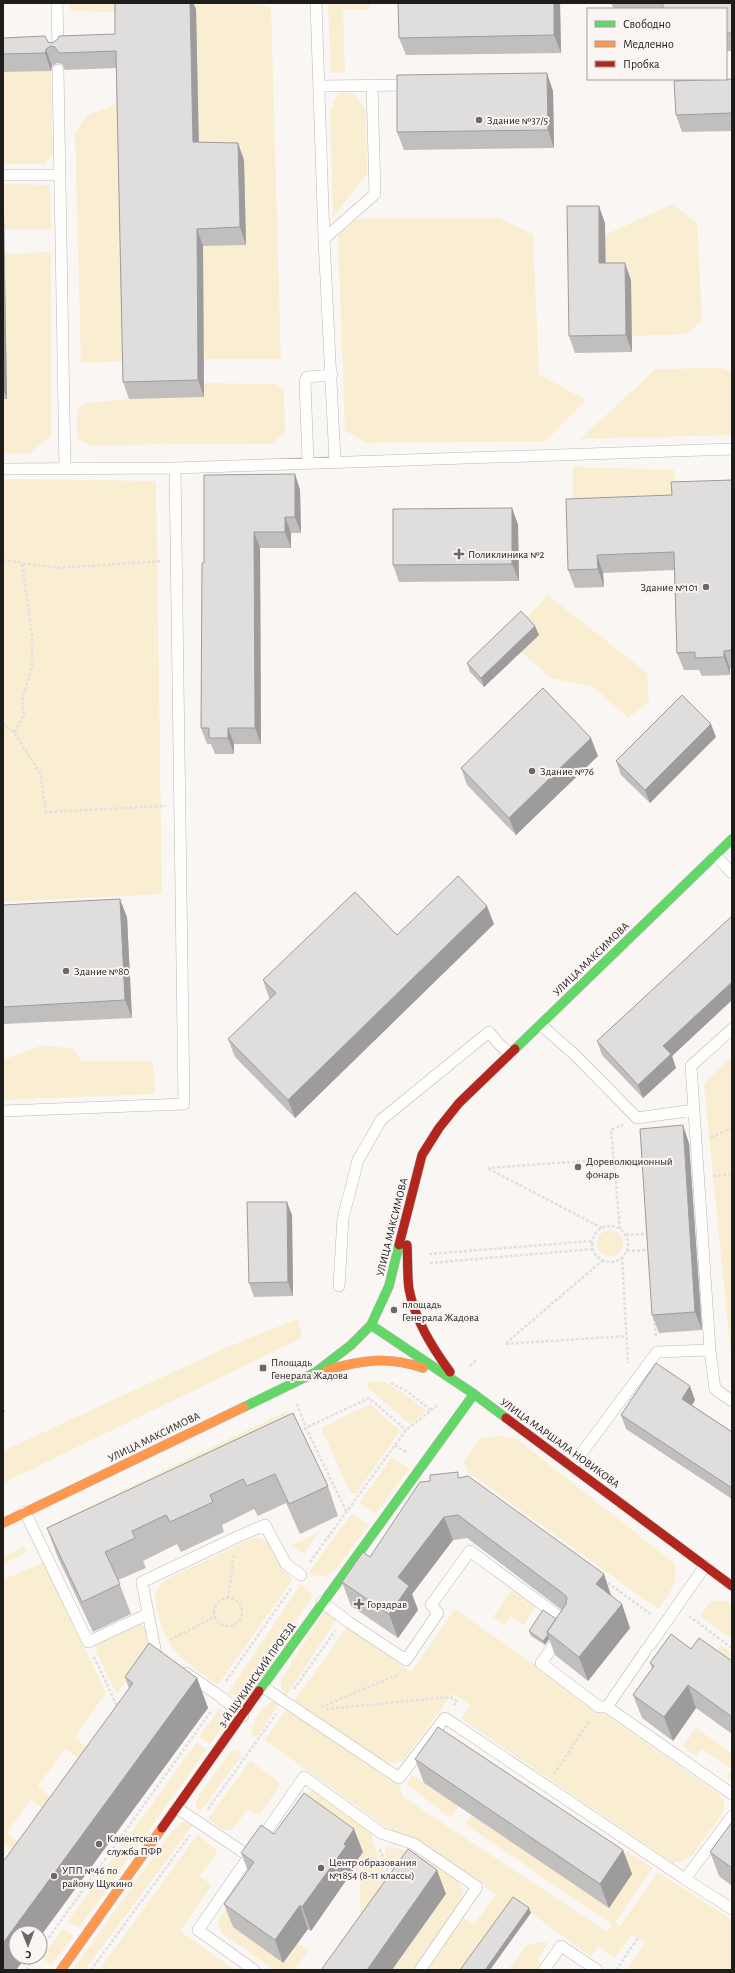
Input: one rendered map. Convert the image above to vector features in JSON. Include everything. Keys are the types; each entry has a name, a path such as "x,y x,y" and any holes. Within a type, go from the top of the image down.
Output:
{"street":[{"name":"УЛИЦА МАКСИМОВА","path":"3,1523 316,1372 352,1345 371,1324 389,1286 406,1225 422,1155 439,1128 459,1103 732,839"},
{"path":"406,1225 409,1287 416,1314 430,1344 456,1381"},
{"name":"УЛИЦА МАРШАЛА НОВИКОВА","path":"371,1324 474,1394 732,1586"},
{"path":"316,1372 367,1359 386,1358 409,1362 456,1381"},
{"name":"3-Й ЩУКИНСКИЙ ПРОЕЗД","path":"61,1970 243,1716 322,1602 474,1394"}],"lane":[{"path":"57,3 58,53"},
{"path":"316,3 324,239 332,375 335,462"},
{"path":"58,70 65,470"},
{"path":"319,86 427,84"},
{"path":"324,239 375,194 372,85"},
{"path":"3,175 60,175"},
{"path":"308,462 305,382 307,377 332,375"},
{"path":"3,469 65,470 175,468 308,462 732,450"},
{"path":"3,1111 184,1104 175,468"},
{"path":"715,854 732,873"},
{"path":"541,1025 574,1055 637,1118 694,1110"},
{"path":"732,1029 691,1066 710,1350 715,1388 732,1401"},
{"path":"339,1286 342,1218 358,1160 381,1120 490,1032 500,1045 510,1054"},
{"path":"572,1466 657,1352 710,1350"},
{"path":"25,1512 88,1642 148,1614"},
{"path":"148,1666 158,1653 142,1582 265,1525 286,1564 301,1575"},
{"path":"322,1602 406,1660 438,1613 431,1605 470,1551 569,1624 541,1663 603,1707 732,1794"},
{"path":"603,1707 665,1624 705,1566"},
{"path":"176,1667 221,1697 243,1716"},
{"path":"263,1687 400,1778 445,1718 732,1909"},
{"path":"254,1970 198,1930 304,1777 382,1833 414,1844 477,1887 420,1970"},
{"path":"177,1808 249,1856"},
{"path":"685,1879 732,1816"},
{"path":"544,1970 561,1946 597,1970"}],"path":[{"path":"3,560 57,568 176,560"},
{"path":"14,732 24,715 22,701 32,666 32,634 22,563"},
{"path":"3,724 14,732 40,773 46,812 180,805"},
{"path":"620,1229 611,1130 637,1118"},
{"path":"696,1144 732,1128"},
{"path":"602,1228 487,1168 614,1159"},
{"path":"611,1226 620,1229 626,1235 628,1243 627,1251 622,1257 613,1262 603,1260 593,1249 593,1241 596,1233 602,1228 611,1226"},
{"path":"648,1226 650,1258"},
{"path":"626,1235 649,1234"},
{"path":"429,1254 593,1241"},
{"path":"430,1263 593,1249"},
{"path":"627,1251 650,1250"},
{"path":"622,1257 630,1387"},
{"path":"603,1260 505,1344 626,1336"},
{"path":"654,1313 657,1352"},
{"path":"48,1939 221,1697 222,1688 301,1575 406,1430 439,1404 456,1381 476,1360"},
{"path":"390,1382 408,1392 432,1410"},
{"path":"292,1435 369,1398 406,1430"},
{"path":"297,1404 306,1428 347,1513"},
{"path":"228,1598 237,1537"},
{"path":"602,1579 665,1624"},
{"path":"223,1598 234,1599 242,1607 241,1618 232,1626 221,1624 214,1617 215,1605 223,1598"},
{"path":"676,1607 732,1648"},
{"path":"158,1653 214,1617"},
{"path":"92,1970 199,1823 344,1618"},
{"path":"88,1642 120,1713"},
{"path":"406,1660 408,1671 315,1710 450,1697 457,1701 445,1718"},
{"path":"546,1786 603,1707"},
{"path":"382,1833 379,1845 391,1879"},
{"path":"616,1970 638,1938"}],"shaded area":[{"path":"71,3 254,3 271,8 281,359 204,359 203,246 246,244 244,160 199,159 121,12 71,11 69,6"},
{"path":"328,3 369,3 369,10 343,9 345,72 331,73"},
{"path":"51,71 53,154 44,164 3,164 3,72"},
{"path":"338,93 354,93 366,111 367,174 333,217 330,112"},
{"path":"123,102 128,361 81,363 75,133 87,115"},
{"path":"3,184 50,185 51,229 4,230"},
{"path":"672,204 697,223 702,321 686,334 632,336 631,280 606,281 605,235"},
{"path":"499,218 533,234 539,374 586,400 546,441 366,443 345,430 338,235 357,219"},
{"path":"51,252 51,436 30,453 3,453 3,399 7,398 4,254"},
{"path":"720,368 732,371 732,435 580,439 656,369"},
{"path":"204,383 276,384 284,391 285,432 272,444 89,445 77,438 77,410 86,403 129,399"},
{"path":"573,467 674,470 678,500 572,516"},
{"path":"3,479 156,481 162,894 3,902"},
{"path":"548,595 647,673 649,702 628,718 594,687 551,678 521,652 524,620"},
{"path":"43,1045 73,1049 82,1061 153,1061 155,1094 3,1100 3,1061"},
{"path":"732,1056 732,1368 704,1084"},
{"path":"610,1230 619,1234 623,1243 619,1252 610,1256 601,1252 597,1243 601,1234"},
{"path":"298,1319 302,1338 3,1483 3,1451 223,1349"},
{"path":"367,1381 385,1382 408,1396 426,1411 410,1424 368,1388"},
{"path":"370,1404 400,1431 356,1494 350,1492 321,1428"},
{"path":"287,1411 295,1428 61,1532 57,1522"},
{"path":"500,1436 517,1439 674,1563 676,1576 672,1588 658,1609 469,1473 464,1461 480,1438"},
{"path":"392,1457 409,1468 376,1514 359,1503"},
{"path":"352,1513 369,1525 335,1570 326,1577 313,1575 309,1572"},
{"path":"319,1532 304,1554 292,1545"},
{"path":"259,1537 268,1542 283,1570 293,1579 218,1685 181,1657 166,1638 161,1626 155,1593 163,1581 248,1540"},
{"path":"24,1547 27,1552 3,1564 3,1557"},
{"path":"44,1562 106,1693 75,1737 86,1747 78,1758 65,1749 38,1786 51,1797 43,1809 31,1799 7,1833 19,1843 14,1851 3,1843 3,1580"},
{"path":"301,1584 310,1592 312,1598 245,1693 238,1697 228,1693"},
{"path":"511,1590 536,1607 524,1625 511,1616 505,1625 493,1617"},
{"path":"711,1601 726,1601 732,1605 732,1639 700,1616"},
{"path":"455,1609 718,1793 724,1802 723,1813 692,1856 682,1861 673,1863 461,1719 470,1705 452,1694 404,1760 393,1763 381,1760 294,1701 347,1627 411,1672"},
{"path":"325,1611 336,1620 287,1695 281,1689 281,1679"},
{"path":"139,1623 146,1628 147,1649 117,1694 97,1655 96,1643"},
{"path":"721,1645 732,1653 732,1679 708,1661"},
{"path":"273,1701 279,1704 257,1737 252,1734 253,1724 261,1710"},
{"path":"220,1708 225,1713 227,1720 210,1745 199,1736"},
{"path":"286,1709 400,1786 402,1796 607,1932 613,1925 465,1824 472,1815 617,1864 627,1851 653,1868 615,1922 620,1926 658,1872 732,1920 732,1970 627,1970 645,1943 632,1934 614,1958 599,1946 591,1957 515,1901 465,1970 426,1970 463,1917 474,1924 496,1894 413,1837 394,1833 265,1740"},
{"path":"696,1728 732,1753 732,1769 701,1749 696,1756 683,1746"},
{"path":"196,1743 207,1749 79,1928 68,1921"},
{"path":"235,1749 243,1754 201,1811 196,1808 196,1802 199,1795 230,1752"},
{"path":"250,1761 278,1781 279,1787 259,1815 248,1809 232,1830 223,1830 208,1819"},
{"path":"732,1769 732,1781 727,1777"},
{"path":"412,1775 459,1806 450,1818 407,1784"},
{"path":"312,1791 319,1794 372,1832 372,1842 397,1901 361,1931 360,1875 352,1867 363,1852 305,1795"},
{"path":"183,1821 193,1825 85,1970 72,1970 172,1831"},
{"path":"198,1834 217,1851 215,1856 199,1876 212,1885 180,1931 235,1970 99,1970"},
{"path":"385,1846 414,1852 459,1882 463,1892 462,1901 414,1970 392,1970 446,1894 401,1895 386,1858"},
{"path":"246,1880 283,1963 298,1943 309,1950 294,1970 274,1970 222,1933 218,1926 219,1919"},
{"path":"63,1928 74,1936 51,1965 48,1963 48,1949"},
{"path":"538,1942 548,1943 539,1958 541,1965 538,1970 508,1970 526,1946"}],"building":[{"path":"115,3 190,3 193,142 238,143 240,227 197,229 198,380 123,382 116,51 59,53 55,47 51,46 46,49 45,53 3,54 3,38 45,36 48,42 52,43 58,39 59,36 115,34"},
{"path":"398,3 554,3 554,35 399,38"},
{"path":"663,3 732,3 732,33 727,33 727,8 663,8"},
{"name":"Здание №37/5","path":"547,73 548,130 397,132 397,75"},
{"path":"732,79 732,113 676,115 674,81"},
{"path":"567,206 599,206 599,263 625,263 626,335 569,336"},
{"path":"295,474 295,517 285,517 285,532 254,532 255,728 228,728 228,738 209,738 209,728 201,728 204,475"},
{"name":"Здание №101","path":"732,480 732,650 724,651 724,657 695,658 695,652 677,653 674,552 597,555 598,569 568,570 566,499 672,495 671,482"},
{"name":"Поликлиника №2","path":"512,508 512,564 393,565 393,509"},
{"path":"521,611 535,626 481,678 467,663"},
{"name":"Здание №76","path":"543,688 591,738 509,818 461,768"},
{"path":"682,695 711,724 645,790 616,761"},
{"path":"458,876 487,906 288,1100 228,1039 276,993 263,980 355,892 397,935"},
{"name":"Здание №80","path":"120,899 125,1000 3,1007 3,905"},
{"path":"732,916 732,982 663,1046 671,1054 638,1085 597,1041"},
{"path":"683,1125 695,1312 652,1315 640,1129"},
{"path":"247,1202 287,1202 288,1282 249,1283"},
{"path":"656,1363 690,1386 682,1399 732,1432 732,1488 621,1415"},
{"path":"293,1413 328,1486 289,1504 275,1474 247,1486 243,1479 210,1495 213,1502 170,1522 166,1515 132,1531 135,1538 105,1552 120,1584 82,1602 47,1528"},
{"path":"458,1472 458,1478 468,1476 604,1574 596,1584 622,1604 579,1657 547,1632 566,1604 567,1598 565,1595 458,1515 444,1517 398,1577 409,1586 389,1614 342,1582 363,1552 370,1557 420,1482 430,1481 430,1475"},
{"path":"543,1610 556,1619 547,1632 548,1635 543,1641 529,1631"},
{"path":"671,1634 691,1649 699,1638 732,1661 732,1717 688,1685 664,1717 633,1695 654,1666 650,1663"},
{"path":"149,1643 197,1678 16,1925 8,1925 8,1936 3,1943 3,1862 133,1683 125,1677"},
{"path":"438,1727 623,1850 600,1884 415,1759"},
{"path":"304,1793 354,1829 344,1844 346,1846 302,1907 300,1905 275,1940 224,1904 254,1862 241,1853 261,1825 274,1834"},
{"path":"732,1822 732,1868 710,1852"},
{"path":"408,1849 437,1870 367,1970 321,1970"},
{"path":"513,1897 529,1908 485,1970 460,1970"}],"traffic: fast":[{"path":"515,1049 732,839"},
{"path":"244,1407 316,1372 351,1345 371,1325 389,1286 399,1245"},
{"path":"371,1325 474,1394 506,1418"},
{"path":"259,1691 474,1394"}],"traffic: slow":[{"path":"327,1370 352,1364 375,1361 398,1362 423,1368"},
{"path":"3,1523 244,1407"},
{"path":"61,1970 162,1828"}],"traffic: jam":[{"path":"399,1245 422,1155 439,1128 459,1103 515,1049"},
{"path":"407,1245 409,1289 415,1312 425,1333 450,1372"},
{"path":"506,1418 732,1586"},
{"path":"162,1828 259,1691"}],"place":[{"name":"Здание №37/5","path":"479,120"},
{"name":"Поликлиника №2","path":"459,554"},
{"name":"Здание №101","path":"706,587"},
{"name":"Здание №76","path":"532,771"},
{"name":"Здание №80","path":"66,971"},
{"name":"Дореволюционный фонарь","path":"578,1167"},
{"name":"площадь Генерала Жадова","path":"394,1310"},
{"name":"Площадь Генерала Жадова","path":"263,1368"},
{"name":"Горздрав","path":"359,1604"},
{"name":"Клиентская служба ПФР","path":"99,1844"},
{"name":"Центр образования №1854 (8-11 классы)","path":"321,1868"},
{"name":"УПП №46 по району Щукино","path":"54,1876"}]}
